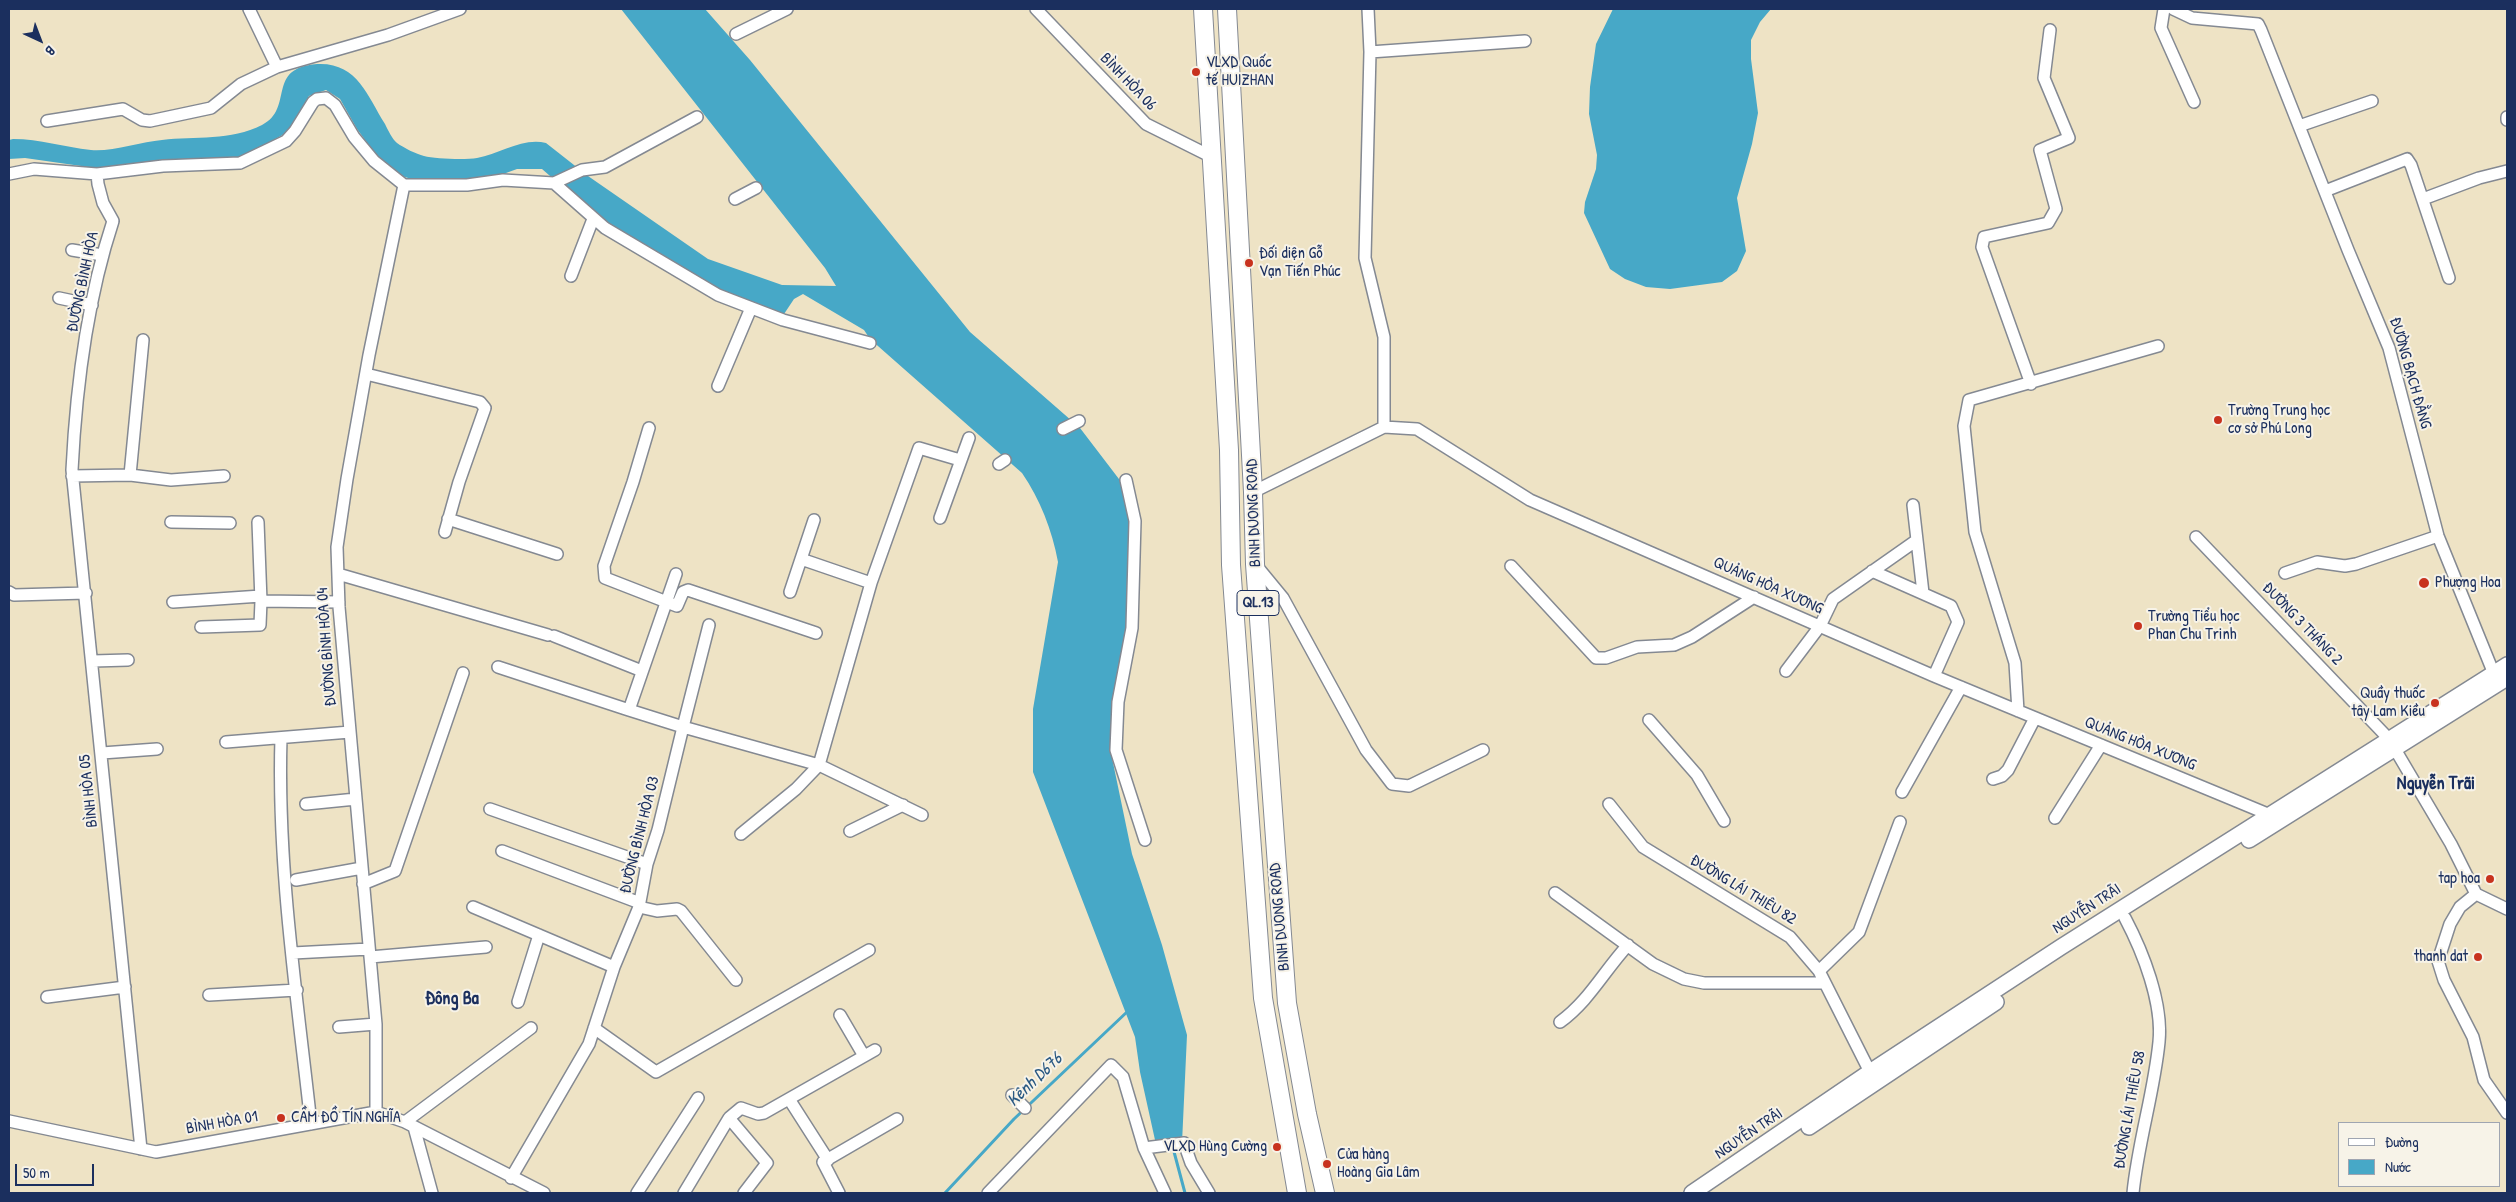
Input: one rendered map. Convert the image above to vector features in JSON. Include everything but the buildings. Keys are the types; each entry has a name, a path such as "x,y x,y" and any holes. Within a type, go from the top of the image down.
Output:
{"highway":[{"name":"BINH DUONG ROAD","path":"1203,9 1229,450 1231,565 1263,998 1297,1193"},
{"name":"BINH DUONG ROAD","path":"1227,9 1253,492 1255,564 1287,1003 1307,1114 1325,1193"},
{"path":"1209,126 1233,124"},
{"path":"1231,565 1255,564"}],"main road":[{"name":"NGUYỄN TRÃI","path":"1711,1193 1870,1072 2500,676 2507,665"},
{"name":"NGUYỄN TRÃI","path":"1692,1193 1804,1124 2064,951 2125,918 2276,817"}],"street":[{"path":"249,9 277,67"},
{"path":"47,122 123,109 147,121 173,117 214,106 241,84 277,67 388,35 460,9"},
{"path":"738,32 787,9"},
{"name":"BÌNH HÒA 06","path":"1036,9 1146,124 1212,157"},
{"path":"1368,9 1370,52 1365,258 1384,337 1384,427"},
{"path":"2164,9 2161,28 2194,102"},
{"name":"ĐƯỜNG BẠCH ĐẰNG","path":"2174,9 2192,18 2258,24 2261,30 2389,348 2438,536 2500,676"},
{"path":"2031,384 1982,247 1984,237 2048,223 2056,209 2040,150 2068,138 2044,78 2050,30"},
{"path":"1370,52 1525,41"},
{"path":"9,174 34,169 97,174 163,166 240,163 286,141 295,131 313,102 322,98 331,101 335,105 354,137 374,161 404,185 467,185 503,180 554,183 582,170 605,166 698,117"},
{"path":"2299,126 2372,101"},
{"path":"2325,192 2407,159 2411,165 2449,278"},
{"path":"2423,199 2479,178 2507,170"},
{"name":"ĐƯỜNG BÌNH HÒA","path":"74,429 92,305 102,255 113,221 104,203 97,174"},
{"path":"554,183 593,219 718,295 783,320 870,343"},
{"name":"ĐƯỜNG BÌNH HÒA 04","path":"376,1112 376,1024 339,602 337,547 366,374 404,185"},
{"path":"735,199 756,188"},
{"path":"571,276 593,219"},
{"path":"72,250 102,255"},
{"path":"59,298 92,305"},
{"path":"718,386 750,308"},
{"path":"130,475 143,340"},
{"path":"2018,711 2015,663 1975,532 1964,426 1969,400 2031,384 2158,346"},
{"path":"366,374 480,402 485,408 448,519 446,532"},
{"path":"1063,429 1078,421"},
{"name":"QUẢNG HÒA XƯƠNG","path":"1253,492 1384,427 1417,429 1530,500 1934,676 2276,817"},
{"path":"649,428 633,482 604,566 604,574 608,581 678,606 683,592 688,590 816,633"},
{"name":"BÌNH HÒA 05","path":"74,429 72,476 86,594 141,1149"},
{"path":"940,518 969,438"},
{"path":"741,834 796,789 819,765 871,583 919,448 960,460"},
{"path":"72,476 130,475 171,480 224,476"},
{"path":"1126,480 1135,521 1132,628 1118,702 1116,750 1145,840"},
{"path":"1913,506 1923,593"},
{"path":"448,519 557,554"},
{"path":"790,592 814,520"},
{"path":"171,522 230,522"},
{"path":"200,627 260,625 261,599 258,522"},
{"name":"ĐƯỜNG 3 THÁNG 2","path":"2196,536 2392,744 2451,844 2475,892"},
{"path":"2284,572 2317,562 2345,566 2356,564 2438,536"},
{"path":"1786,671 1820,626 1833,599 1917,540"},
{"path":"802,559 871,583"},
{"path":"1255,564 1283,598 1366,750 1392,784 1409,786 1483,750"},
{"path":"1511,566 1596,658 1606,658 1637,647 1674,646 1692,638 1754,598"},
{"path":"1872,571 1951,606 1958,622 1934,676"},
{"path":"338,574 551,636 642,671"},
{"path":"629,710 676,574"},
{"path":"9,592 14,595 86,594"},
{"path":"173,602 261,599 339,602"},
{"name":"ĐƯỜNG BÌNH HÒA 03","path":"511,1178 589,1044 614,967 640,905 647,864 658,830 709,626"},
{"path":"92,661 128,660"},
{"path":"498,667 683,727 819,765 922,816"},
{"path":"363,884 395,871 463,673"},
{"path":"1902,792 1961,687"},
{"path":"1993,779 2002,776 2008,770 2035,718"},
{"path":"1649,720 1698,775 1724,821"},
{"path":"226,742 350,732"},
{"path":"281,738 280,771 293,954 311,1124"},
{"path":"2055,818 2101,745"},
{"path":"102,753 157,749"},
{"path":"306,804 356,799"},
{"name":"ĐƯỜNG LÁI THIÊU 82","path":"1610,804 1643,847 1790,937 1819,971 1870,1072"},
{"path":"850,831 903,805"},
{"path":"490,809 647,864"},
{"path":"1819,971 1859,932 1900,822"},
{"path":"502,851 657,911 677,908 736,980"},
{"path":"296,880 362,868"},
{"path":"2507,909 2475,892 2460,907 2450,924 2438,961 2444,980 2473,1038 2484,1080 2507,1113"},
{"path":"1554,893 1668,973 1704,983 1825,983"},
{"path":"474,907 614,967"},
{"name":"ĐƯỜNG LÁI THIÊU 58","path":"2125,918 2143,956 2156,1003 2159,1040 2148,1117 2136,1160 2133,1193"},
{"path":"518,1002 540,935"},
{"path":"1560,1022 1582,1005 1608,967 1628,945"},
{"path":"293,954 370,953 486,947"},
{"path":"594,1028 656,1072 869,950"},
{"path":"47,997 125,987"},
{"path":"209,995 297,990"},
{"path":"840,1015 864,1056"},
{"path":"338,1027 376,1024"},
{"path":"432,1193 410,1125 532,1028"},
{"path":"684,1193 729,1118 739,1108 758,1114 874,1050"},
{"path":"994,1191 1047,1131 1111,1065 1123,1077 1144,1148 1165,1193"},
{"path":"1012,1095 1024,1108"},
{"path":"637,1193 698,1098"},
{"path":"789,1098 828,1160"},
{"name":"BÌNH HÒA 01","path":"9,1121 156,1152 376,1112 410,1125 511,1178 544,1193"},
{"path":"729,1118 766,1163 744,1193"},
{"path":"839,1193 823,1162 897,1119"},
{"path":"1039,1121 1047,1131"},
{"path":"1144,1148 1184,1143 1191,1163 1209,1193"}],"water":[{"path":"621,9 705,9 750,60 970,332 1080,428 1122,483 1131,522 1128,630 1111,753 1132,854 1162,945 1187,1035 1182,1143 1157,1149 1140,1072 1135,1037 1033,772 1033,709 1058,562 1045,515 1022,473 870,339 864,330 803,294 794,299 784,314 720,292 595,215 542,169 517,169 495,177 454,181 415,180 398,175 376,155 357,129 340,99 326,90 309,96 288,132 239,159 95,168 25,158 9,159 9,140 13,139 33,140 81,149 99,150 162,140 238,134 262,125 272,118 277,109 285,81 291,73 301,67 317,64 331,65 342,68 359,82 393,139 414,152 435,158 472,159 529,142 546,143 588,176 708,259 782,285 836,286 825,268"},
{"path":"1613,9 1771,9 1760,22 1751,40 1751,59 1758,113 1752,144 1737,198 1746,251 1737,271 1722,282 1670,289 1646,287 1625,279 1610,269 1584,213 1585,202 1596,169 1597,155 1589,114 1590,87 1596,44"}],"waterway":[{"name":"Kênh D676","path":"945,1193 1014,1119 1128,1011"},
{"path":"1173,1148 1185,1193"}],"place":[{"name":"VLXD Quốc tế HUIZHAN","path":"1196,72"},
{"name":"Đối diện Gỗ Vạn Tiến Phúc","path":"1249,263"},
{"name":"Trường Trung học cơ sở Phú Long","path":"2218,420"},
{"name":"Phượng Hoa","path":"2424,583"},
{"name":"Trường Tiểu học Phan Chu Trinh","path":"2138,626"},
{"name":"Quầy thuốc tây Lam Kiều","path":"2435,703"},
{"name":"tap hoa","path":"2490,879"},
{"name":"thanh dat","path":"2478,957"},
{"name":"CẦM ĐỒ TÍN NGHĨA","path":"281,1118"},
{"name":"VLXD Hùng Cường","path":"1277,1147"},
{"name":"Cửa hàng Hoàng Gia Lâm","path":"1327,1164"}],"district":[{"name":"Nguyễn Trãi","path":"2436,784"},
{"name":"Đông Ba","path":"452,999"}]}
